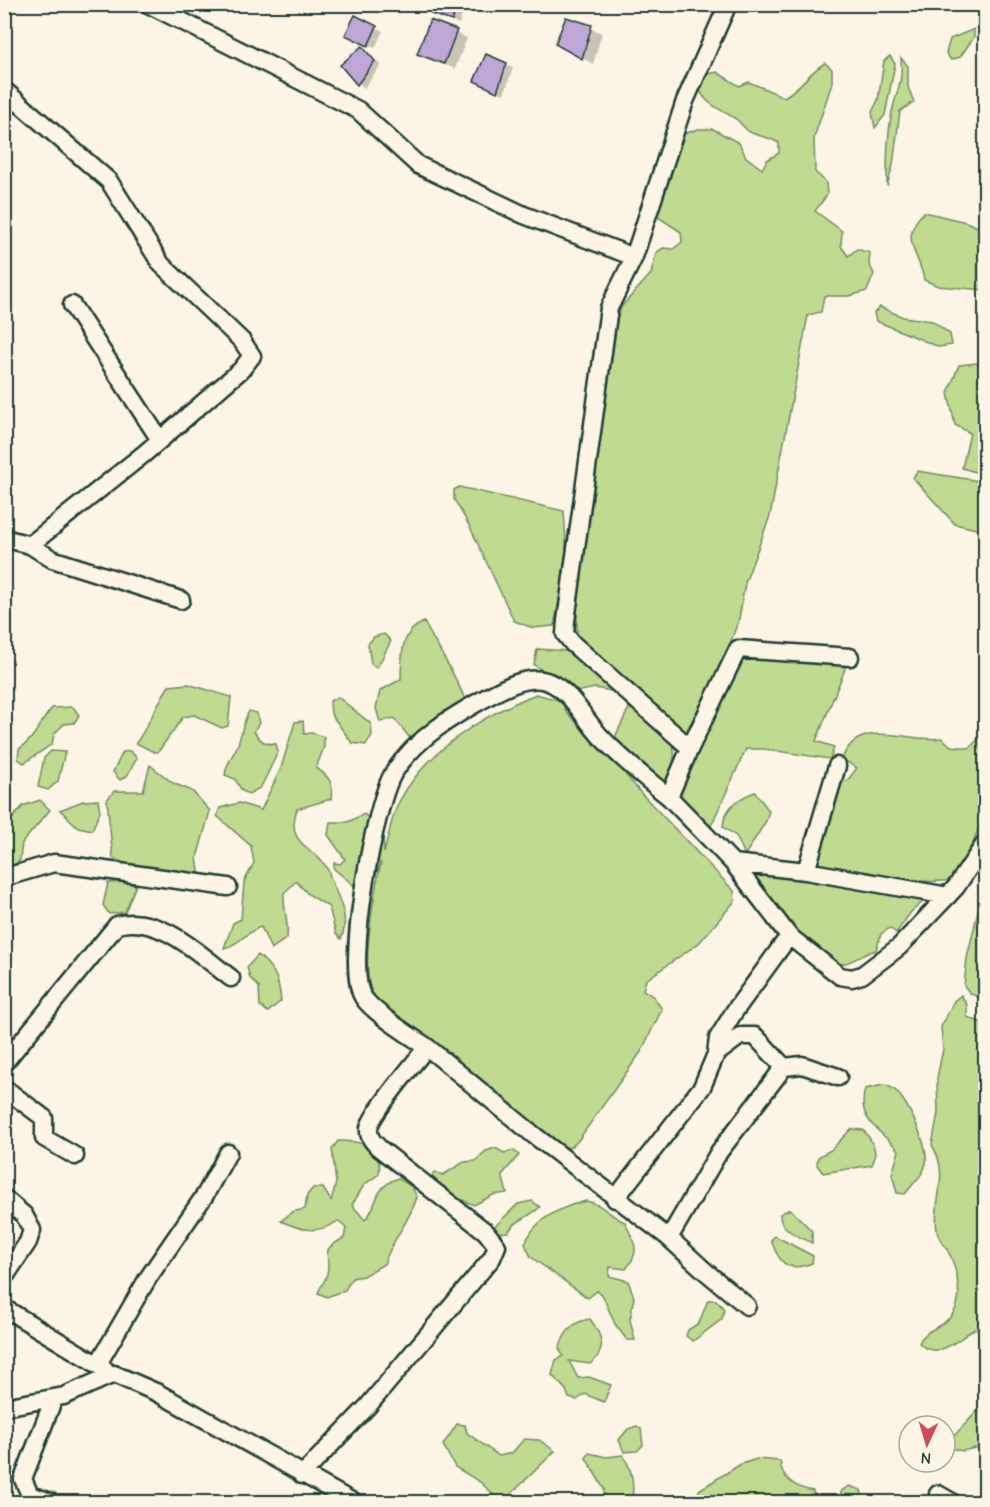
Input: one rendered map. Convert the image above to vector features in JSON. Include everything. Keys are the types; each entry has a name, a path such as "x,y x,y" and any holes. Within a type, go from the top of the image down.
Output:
{"street":[{"path":"148,4 358,110 418,165 524,215 634,257"},
{"path":"690,748 573,644 565,634 604,326 614,296 634,257 685,101 728,4"},
{"path":"4,90 109,181 161,264 242,341 252,356 241,370 160,441 30,545"},
{"path":"72,305 160,441"},
{"path":"4,538 30,545 52,559 182,600"},
{"path":"669,797 738,649 850,657"},
{"path":"747,1306 669,1238 615,1199 363,997 357,977 356,958 379,807 393,773 417,744 457,714 502,689 522,682 546,681 565,691 601,737 631,766 669,797 733,863 789,936 840,976 852,978 862,975 899,947 948,896 973,865 986,842"},
{"path":"806,871 837,766"},
{"path":"4,873 13,875 54,862 228,887"},
{"path":"733,863 806,871 948,896"},
{"path":"4,1063 117,925 130,921 141,922 173,936 231,978"},
{"path":"615,1199 702,1087 716,1054 718,1038 789,936"},
{"path":"716,1054 740,1036 756,1036 784,1067"},
{"path":"302,1475 368,1406 492,1258 497,1246 486,1232 379,1148 370,1137 369,1126 376,1113 427,1047"},
{"path":"669,1238 719,1152 784,1067 802,1065 838,1077"},
{"path":"4,1088 44,1118 44,1138 75,1156"},
{"path":"98,1364 148,1278 205,1195 228,1153"},
{"path":"4,1198 24,1215 32,1230 28,1242 4,1278"},
{"path":"4,1308 114,1374 158,1393 353,1503"},
{"path":"4,1407 54,1398 114,1374"},
{"path":"51,1503 30,1495 23,1479 54,1398"}],"green space":[{"path":"974,29 974,37 960,57 951,60 946,53 950,39"},
{"path":"890,56 895,64 885,115 875,128 872,112 878,100 884,61"},
{"path":"901,58 908,66 908,87 914,102 900,111 893,165 887,186 889,131 900,80"},
{"path":"825,63 832,69 832,83 814,138 815,172 826,182 827,195 815,211 842,231 841,246 848,256 857,249 870,253 869,263 874,274 867,291 849,296 824,296 821,312 808,315 770,516 745,583 739,619 722,666 686,731 672,726 655,705 572,636 577,631 577,595 610,339 622,306 651,274 656,253 663,248 673,249 682,242 681,232 655,215 681,135 698,129 713,129 739,143 746,157 762,169 767,160 779,153 779,143 750,132 705,98 698,86 704,75 717,72 739,86 749,82 784,97"},
{"path":"924,212 966,222 985,230 985,290 938,286 924,280 911,238 916,222"},
{"path":"880,307 903,317 932,321 950,334 952,345 939,347 876,321 874,313"},
{"path":"977,363 985,371 985,475 962,468 970,433 955,425 948,393 959,365"},
{"path":"917,471 985,482 985,531 955,524 913,478"},
{"path":"459,487 564,511 567,560 554,626 533,628 514,621 470,527 454,499 454,490"},
{"path":"424,622 452,671 466,702 417,736 409,737 394,718 380,722 376,708 380,691 401,679 402,653 406,638 416,626"},
{"path":"384,634 391,641 377,668 371,664 368,644 374,637"},
{"path":"537,649 567,651 621,693 595,688 576,692 534,665"},
{"path":"742,653 844,663 845,669 816,741 834,747 830,759 764,749 746,749 710,828 675,793 722,701"},
{"path":"188,684 231,697 228,726 222,728 194,715 183,717 158,752 136,743 169,686"},
{"path":"536,694 562,701 566,712 606,751 640,792 734,891 735,901 699,943 646,980 643,990 653,996 662,1009 641,1052 577,1142 569,1148 558,1144 412,1026 379,1003 368,978 368,946 381,862 370,889 356,887 334,869 334,863 340,864 345,859 328,835 330,822 348,822 364,814 383,832 384,853 397,806 426,765 459,736 478,723"},
{"path":"338,697 371,724 372,735 366,745 352,743 331,714 330,701"},
{"path":"73,707 79,715 74,723 64,724 54,734 52,744 24,763 18,759 19,749 25,745 52,708"},
{"path":"629,708 654,720 670,736 674,756 666,782 659,783 617,744 616,735"},
{"path":"249,711 257,713 259,723 254,731 260,740 276,744 278,752 261,787 249,794 242,791 235,779 225,775"},
{"path":"303,721 304,734 312,733 324,737 324,747 316,768 330,780 332,793 331,799 297,809 294,829 300,842 325,865 328,871 341,903 344,931 341,939 336,934 329,907 308,894 296,881 284,893 287,938 271,949 261,927 224,948 233,923 241,919 244,882 254,863 251,846 217,816 220,808 239,803 261,810 281,768 295,722"},
{"path":"985,731 985,809 974,841 952,880 901,879 851,869 817,866 813,862 841,783 847,781 857,768 842,759 850,746 860,738 886,734 929,739 942,738 951,746 970,748"},
{"path":"51,751 65,752 58,781 48,790 38,787 44,758"},
{"path":"130,751 137,758 127,776 120,780 113,772 123,752"},
{"path":"150,765 173,783 192,791 210,811 197,858 200,877 142,871 113,858 107,800 114,791 143,791"},
{"path":"755,792 769,811 766,821 745,855 736,836 723,827 724,820 733,805 743,797"},
{"path":"40,800 50,810 22,843 20,860 5,871 5,827 23,806"},
{"path":"98,800 100,812 92,830 78,827 60,810 83,801"},
{"path":"750,871 930,896 911,912 896,933 890,928 881,934 876,950 841,964 821,953 808,941 751,878"},
{"path":"985,881 986,1000 971,994 964,986 967,958"},
{"path":"122,882 136,885 125,912 109,914 103,905 108,883"},
{"path":"258,955 272,970 279,987 281,1001 268,1012 260,1006 259,987 250,978 247,967"},
{"path":"961,995 967,1005 967,1017 985,1024 985,1332 975,1329 948,1346 933,1350 919,1343 922,1337 944,1323 954,1313 958,1299 958,1285 953,1263 937,1231 936,1219 941,1177 937,1156 932,1145 938,1113 937,1078 943,1049 941,1027 954,1001"},
{"path":"884,1085 896,1091 906,1105 917,1125 926,1156 923,1172 905,1194 897,1193 892,1174 899,1151 872,1124 864,1109 865,1089"},
{"path":"851,1129 863,1130 872,1142 875,1155 872,1165 823,1173 817,1165 818,1157 831,1150"},
{"path":"338,1141 370,1146 378,1156 379,1174 364,1185 352,1205 365,1220 380,1192 389,1182 398,1178 412,1187 417,1197 384,1264 363,1276 352,1278 345,1290 327,1297 318,1293 327,1274 327,1253 331,1246 344,1238 346,1228 338,1221 324,1228 310,1230 281,1221 292,1212 305,1209 307,1195 313,1188 323,1188 331,1201 336,1183 332,1149"},
{"path":"495,1148 504,1153 513,1150 519,1155 502,1175 507,1193 493,1195 474,1205 457,1198 431,1178 434,1172 443,1175 464,1162 475,1161 486,1151"},
{"path":"532,1201 540,1207 515,1224 508,1232 496,1233 491,1230 518,1204"},
{"path":"586,1201 625,1222 635,1246 634,1256 626,1269 610,1267 609,1276 628,1281 634,1297 630,1320 635,1340 627,1340 615,1324 603,1296 597,1291 588,1298 531,1257 525,1244 535,1228 550,1215"},
{"path":"790,1209 812,1231 812,1243 791,1232 783,1224 780,1214"},
{"path":"775,1236 813,1256 812,1263 796,1267 785,1264 777,1255 771,1240"},
{"path":"708,1300 716,1300 724,1309 722,1319 693,1341 686,1336 688,1330 699,1323"},
{"path":"590,1319 600,1337 599,1354 590,1364 569,1361 578,1378 589,1377 611,1385 604,1402 585,1394 577,1400 569,1398 566,1390 552,1375 556,1360 563,1356 559,1348 567,1332 579,1322"},
{"path":"985,1403 985,1446 962,1451 957,1450 957,1433"},
{"path":"457,1424 465,1425 467,1433 499,1456 512,1453 524,1439 539,1440 555,1451 506,1499 498,1499 480,1482 455,1467 443,1445"},
{"path":"637,1426 641,1429 643,1445 637,1451 624,1452 619,1440 628,1429"},
{"path":"589,1453 606,1457 623,1455 632,1478 632,1502 605,1502 604,1489 586,1458"},
{"path":"757,1459 780,1461 787,1478 801,1488 813,1491 817,1502 698,1502 699,1490 741,1464"},
{"path":"849,1486 861,1490 864,1502 840,1502 841,1491"}],"building":[{"path":"435,4 458,4 452,21 431,14"},
{"path":"355,15 377,26 368,46 345,35"},
{"path":"566,17 592,25 582,59 555,44"},
{"path":"430,20 457,30 444,64 417,54"},
{"path":"362,46 375,61 357,85 340,65"},
{"path":"486,54 507,63 497,92 474,81"}]}
